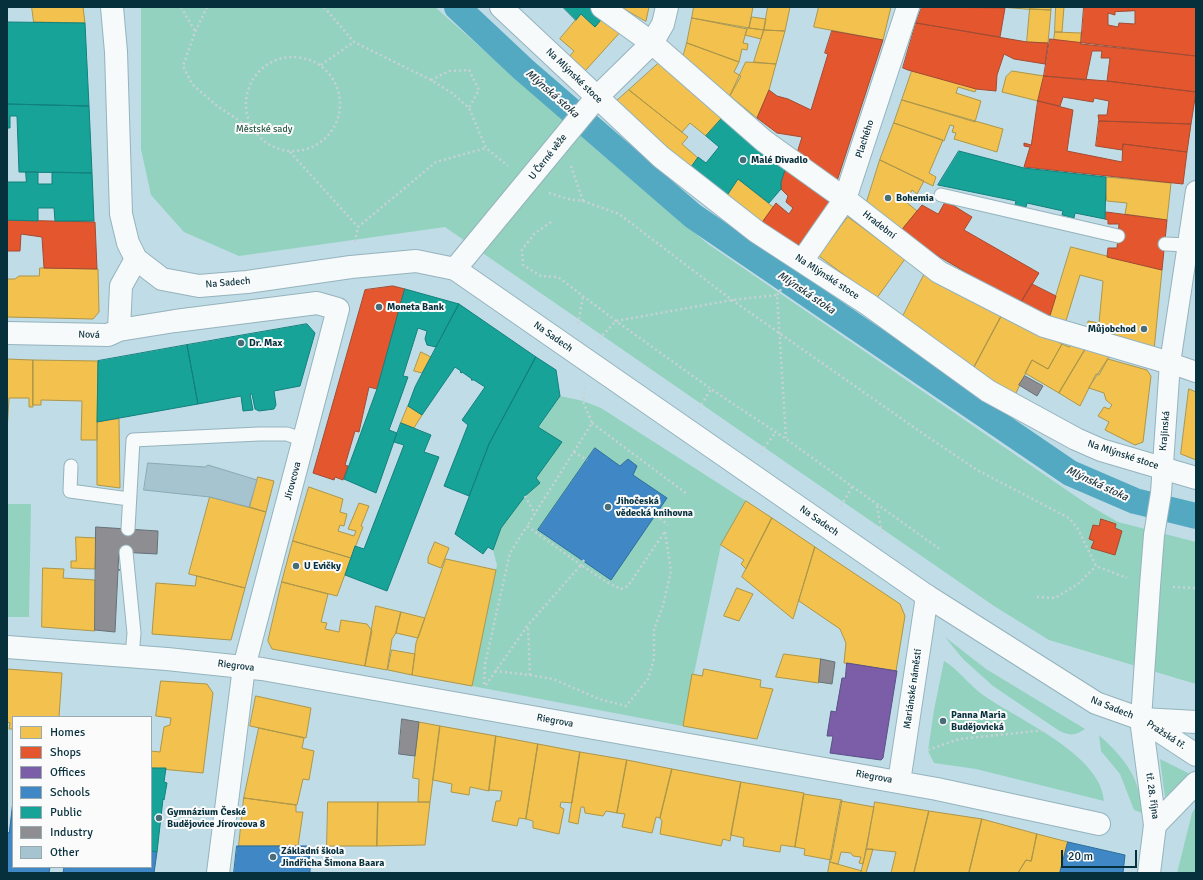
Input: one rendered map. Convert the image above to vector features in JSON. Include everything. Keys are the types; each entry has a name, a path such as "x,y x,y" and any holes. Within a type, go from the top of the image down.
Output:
{"street":[{"name":"Na Sadech","path":"112,7 116,56 121,214 128,243 136,259 162,279 199,286 247,282 351,267 416,261 454,269 927,596 1096,703 1141,719"},
{"name":"Na Mlýnské stoce","path":"501,7 593,103 757,232 796,269 869,305 988,391 1076,439 1101,450 1196,478"},
{"name":"Hradební","path":"602,7 652,43 764,141 845,199 939,272 1044,326 1196,372"},
{"name":"U Černé věže","path":"454,269 565,134 652,43 663,24 667,7"},
{"name":"Plachého","path":"796,269 845,199 908,7"},
{"name":"Krajinská","path":"1141,719 1154,535 1161,493 1170,363 1196,191"},
{"path":"119,330 121,286 136,259"},
{"name":"Jírovcova","path":"119,330 317,303 338,309 244,667 218,873"},
{"name":"Nová","path":"7,333 108,335 119,330"},
{"name":"Mariánské náměstí","path":"901,772 927,596"},
{"name":"Riegrova","path":"7,647 132,656 244,667 901,772 1099,824"},
{"name":"Pražská tř.","path":"1141,719 1196,722"},
{"name":"Pražská tř.","path":"1141,719 1196,755"},
{"name":"tř. 28. října","path":"1141,719 1156,825 1150,873"},
{"path":"1156,825 1196,783"}],"lane":[{"path":"941,195 1118,236"},
{"path":"1165,244 1188,245"},
{"path":"128,529 133,440 287,434 304,440"},
{"path":"71,466 70,491 129,499"},
{"path":"126,552 134,633 132,656"}],"path":[{"path":"181,7 195,32"},
{"path":"207,7 195,32 182,66 192,84 216,105 253,130 263,141 276,149 290,152 306,150 320,144 331,134 338,120 341,105 339,90 332,76 321,65 308,59 294,57 279,59 266,65 248,88 246,102 248,117 253,130"},
{"path":"324,7 354,42 431,80 452,93 469,108 486,148 511,168"},
{"path":"321,65 354,42"},
{"path":"87,58 91,57"},
{"path":"431,80 449,71 469,70 480,90 469,108"},
{"path":"355,244 358,226 436,162 486,148"},
{"path":"290,152 358,226"},
{"path":"570,162 584,202"},
{"path":"543,191 568,200 584,202 619,214 732,300 922,434 977,470 1069,518 1078,529 1096,566 1129,579"},
{"path":"551,222 534,234 522,250 523,265 541,276 558,277 616,321 711,389 776,432 941,550"},
{"path":"786,439 777,295 796,269"},
{"path":"599,339 616,321 732,300 777,295"},
{"path":"578,324 584,296"},
{"path":"586,388 582,401 592,423 687,494"},
{"path":"699,409 711,389"},
{"path":"584,560 528,625 484,688 485,664 510,553 592,423"},
{"path":"761,452 776,432"},
{"path":"573,452 587,460"},
{"path":"841,506 852,487"},
{"path":"525,496 535,514"},
{"path":"877,505 882,533"},
{"path":"656,515 668,525"},
{"path":"495,671 553,679 599,699 626,706 648,679 654,659 654,630 663,605 671,571 665,532 628,586 621,589 610,584 527,526"},
{"path":"1037,597 1055,598 1078,584 1096,566"},
{"path":"1170,587 1196,588"},
{"path":"528,625 530,675"},
{"path":"901,772 935,746 960,739 1046,730"}],"green space":[{"name":"Městské sady","path":"141,7 435,7 598,151 708,244 1087,504 1118,522 1196,542 1196,684 1049,640 994,606 445,227 239,256 184,232 151,195 141,149"},
{"path":"560,396 583,401 601,408 746,501 721,545 683,726 472,686 497,565 493,550 501,528 561,442 538,427"},
{"path":"7,504 31,504 29,617 7,617"},
{"path":"945,637 986,669 1085,729 1078,733 1072,734 1058,730 993,686 963,659"},
{"path":"944,661 954,668 983,695 1036,727 1074,753 1089,768 1099,784 1104,801 976,769 934,763 928,751 934,710"},
{"path":"1099,735 1124,761 1130,770 1138,789 1142,813 1134,810 1120,774 1101,751"},
{"path":"1160,759 1190,774 1165,797"},
{"path":"1196,807 1196,873 1177,873 1192,813"}],"building: Homes":[{"path":"32,7 83,7 85,23 34,22"},
{"path":"621,7 649,7 646,21"},
{"path":"694,7 753,7 749,28 692,18"},
{"path":"768,7 790,7 785,31 764,30"},
{"path":"819,7 891,7 883,40 814,27"},
{"path":"1001,7 1030,7 1030,9"},
{"path":"1030,7 1051,7 1051,10 1030,9"},
{"path":"1056,7 1064,7 1062,32 1055,32"},
{"path":"1030,9 1051,10 1048,43 1027,42"},
{"path":"581,14 595,27 606,14 623,29 585,71 569,57 574,51 560,39"},
{"path":"752,17 766,19 764,30 749,28"},
{"path":"692,18 747,29 743,43 748,44 747,50 742,49 739,62 687,43"},
{"path":"747,29 764,30 761,39 745,35"},
{"path":"764,30 785,31 776,64 754,62"},
{"path":"1055,32 1081,33 1081,44 1054,40"},
{"path":"687,43 739,62 734,72 741,76 727,101 682,61"},
{"path":"660,62 724,116 706,136 690,123 682,132 629,90"},
{"path":"746,62 776,64 769,90 757,118 730,96"},
{"path":"912,71 977,87 975,92 958,87 956,93 981,101 975,122 902,100"},
{"path":"1012,71 1044,76 1038,101 1002,92 1006,77"},
{"path":"629,90 688,137 682,144 698,158 689,170 611,106"},
{"path":"902,100 1003,129 997,152 954,139 956,133 952,132 954,126 950,125 944,141 894,123"},
{"path":"894,123 943,140 929,173 936,177 933,186 880,160"},
{"name":"Bohemia","path":"880,160 924,181 917,194 912,190 906,202 917,211 899,233 865,208"},
{"path":"1106,177 1171,183 1167,220 1125,214 1127,203 1107,201"},
{"path":"738,179 773,207 758,228 724,200"},
{"path":"848,217 905,259 876,299 819,256"},
{"path":"1071,247 1162,270 1154,350 1087,332 1088,321 1099,323 1103,281 1080,275 1065,324 1049,319"},
{"path":"40,268 98,269 99,312 93,319 7,317 7,279 15,279 19,276 39,276"},
{"path":"925,273 1003,313 972,371 902,318"},
{"path":"1003,313 1062,344 1048,369 1032,360 1014,397 972,371"},
{"path":"1071,342 1086,348 1059,393 1025,373 1032,360 1048,369 1062,344 1069,347"},
{"path":"1086,348 1109,357 1099,375 1096,374 1080,406 1059,393"},
{"path":"421,352 431,357 422,373 414,371"},
{"path":"7,359 33,360 33,407 29,407 29,398 9,398 7,432"},
{"path":"1108,359 1147,370 1151,376 1143,442 1135,445 1105,430 1109,422 1098,416 1104,407 1109,409 1112,405 1106,400 1104,393 1089,388"},
{"path":"33,360 98,361 97,440 81,440 82,401 41,400 41,405 33,405"},
{"path":"1189,389 1196,392 1196,460 1181,454"},
{"path":"408,406 422,415 414,428 401,423"},
{"path":"119,419 120,488 97,485 97,422"},
{"path":"258,477 274,481 266,512 250,507"},
{"path":"309,487 343,499 340,512 347,514 344,526 340,525 338,531 354,536 356,531 348,529 359,503 369,506 351,558 293,541"},
{"path":"210,497 266,512 245,588 189,574"},
{"path":"746,501 772,518 746,569 741,564 744,560 721,545"},
{"path":"772,518 815,547 793,619 742,577"},
{"path":"76,537 96,538 95,569 71,568 71,561 76,561"},
{"path":"293,541 351,558 337,596 282,582"},
{"path":"435,542 449,548 441,568 428,563 428,558"},
{"path":"815,547 900,604 905,616 896,671 844,663 846,643 840,629 799,601"},
{"path":"446,559 496,570 472,686 412,675 416,643"},
{"path":"43,568 64,569 63,578 95,580 95,631 42,627"},
{"path":"197,576 245,588 231,640 152,634 156,583 195,586"},
{"path":"282,582 328,594 321,622 327,623 325,629 339,632 341,620 367,624 372,631 365,666 272,649 268,641"},
{"path":"737,588 753,594 739,621 724,616"},
{"path":"376,606 401,612 396,633 392,639 387,670 365,666"},
{"path":"401,612 425,618 418,638 396,633"},
{"path":"392,650 415,654 412,675 388,670"},
{"path":"784,654 821,659 819,683 776,677"},
{"path":"7,669 62,673 59,716 12,716 12,729 9,729 10,723 7,722"},
{"path":"704,669 761,680 760,687 773,689 757,739 683,726 692,674 702,676"},
{"path":"161,681 207,684 213,693 203,773 152,768 152,751 160,752 164,727 170,725 171,718 156,716"},
{"path":"256,696 311,708 306,738 250,726"},
{"path":"419,722 440,726 430,802 418,802 419,779 413,778"},
{"path":"440,726 496,736 489,791 470,787 469,795 451,792 452,784 433,780"},
{"path":"259,728 304,738 302,748 314,751 309,780 303,779 297,805 244,798"},
{"path":"496,736 538,744 526,819 519,818 517,826 492,821 496,801 500,801 502,791 489,790"},
{"path":"538,744 580,752 572,803 561,802 560,807 564,809 559,834 533,828 533,821 526,819"},
{"path":"580,752 627,760 617,813 606,811 603,816 585,813 584,807 581,807 578,824 569,822"},
{"path":"627,760 672,769 660,818 656,817 652,833 622,827 625,814 617,813"},
{"path":"672,769 741,782 730,841 723,839 721,846 660,834 662,821 660,818"},
{"path":"741,782 804,793 795,847 781,845 780,852 743,846 744,838 731,835"},
{"path":"804,794 842,800 831,860 804,855 805,849 795,847"},
{"path":"244,798 296,805 296,812 303,812 298,846 239,846"},
{"path":"841,801 874,807 863,864 859,863 861,857 853,856 851,853 841,852 838,864 830,862"},
{"path":"328,802 378,802 377,846 327,846"},
{"path":"378,802 430,802 425,845 377,846"},
{"path":"875,802 929,811 914,873 891,873 896,852 867,849"},
{"path":"929,811 982,819 969,873 914,873"},
{"path":"982,819 1037,834 1031,861 1026,860 1018,873 969,873"},
{"path":"1037,834 1068,842 1060,873 1018,873 1026,860 1031,861"},
{"path":"867,849 873,849 866,873 861,873"},
{"path":"830,862 862,871 861,873 828,873"}],"building: Shops":[{"path":"922,7 1005,8 1000,37 916,23"},
{"path":"1084,7 1196,7 1196,56 1081,44","holes":["1135,11 1135,24 1119,23 1118,27 1108,25 1108,13 1115,15 1115,12"]},
{"path":"916,23 1027,42 1048,43 1045,64 1014,59 1004,54 997,75 996,91 976,89 908,70 903,68"},
{"path":"832,31 883,40 837,181 797,153 802,137 777,133 757,118 769,90 777,96 788,99 811,110 828,54 825,53"},
{"path":"1050,39 1196,56 1196,92 1107,81 1110,58 1101,58 1102,51 1092,51 1086,80 1044,76"},
{"path":"1044,76 1107,81 1196,92 1191,124 1099,121 1098,115 1107,115 1109,101 1094,98 1093,102 1063,97 1060,106 1038,101"},
{"path":"1038,101 1073,110 1067,151 1122,162 1123,144 1187,152 1183,184 1024,167 1030,147 1024,146 1024,143 1031,145"},
{"path":"1099,121 1191,124 1187,152 1123,144 1122,150 1096,146"},
{"path":"786,167 830,203 795,250 758,228 776,203 789,214 793,208 786,202 788,196 781,189 781,182"},
{"path":"946,201 972,217 964,230 1039,273 1020,304 899,233 922,205 938,214"},
{"path":"1106,212 1167,220 1162,270 1107,257 1108,248 1117,248 1119,224 1108,224 1108,220 1105,219"},
{"path":"7,220 95,222 97,269 44,268 42,237 21,234 20,251 7,251"},
{"path":"1032,284 1056,296 1049,319 1020,304"},
{"path":"393,286 405,289 377,389 369,387 359,432 355,431 345,465 348,466 343,480 335,477 334,480 313,473 365,290"},
{"path":"1101,519 1116,524 1115,528 1122,531 1115,555 1091,548 1094,541 1089,539 1093,525 1099,526"}],"building: Offices":[{"path":"847,663 897,671 883,758 881,760 830,753 833,736 827,736 831,711 836,712 842,678 845,678"}],"building: Schools":[{"name":"Jihočeská vědecká knihovna","path":"595,448 620,466 628,459 637,466 633,475 667,498 611,580 538,530"},
{"path":"12,809 12,868 50,868 49,873 7,873 7,832 9,833"},
{"path":"1068,842 1125,855 1123,873 1060,873"},
{"name":"Základní škola Jindřicha Šimona Baara","path":"237,846 311,846 308,867 310,868 310,873 234,873"},
{"path":"152,851 157,852 154,873 63,873 64,868 152,868"}],"building: Public":[{"path":"563,7 598,7 606,14 595,27 581,14 576,20"},
{"path":"7,22 85,23 89,106 7,104"},
{"path":"7,104 89,106 92,173 19,172 17,116 10,116 10,128 7,128"},
{"name":"Malé Divadlo","path":"724,116 786,167 781,182 781,189 769,203 738,179 724,200 689,170 698,157 706,163 719,147 706,136"},
{"path":"959,151 1024,168 1106,177 1105,219 1075,213 1074,218 1062,215 1063,211 1027,203 1026,207 1015,205 1016,201 938,185"},
{"path":"26,172 38,172 38,184 52,184 52,172 92,173 94,221 55,221 54,208 38,208 38,221 7,220 7,182 26,182"},
{"path":"405,289 459,304 436,347 427,345 425,339 427,331 418,328 403,376 408,377 389,430 397,433 376,493 344,479 377,389"},
{"path":"459,304 536,357 489,444 469,496 444,486 468,425 462,420 485,387 474,380 471,380 472,379 460,372 461,371 455,367 422,415 408,406 415,387"},
{"path":"307,324 315,333 300,386 274,391 276,405 274,409 259,411 255,409 252,394 250,394 253,410 243,411 241,396 198,404 187,345"},
{"path":"187,345 198,404 97,422 98,361"},
{"path":"536,357 556,370 560,396 538,427 562,442 536,478 540,483 525,496 501,528 493,550 488,547 483,554 455,534 489,444"},
{"path":"401,423 431,435 424,452 439,457 387,591 345,575 355,546 364,549 404,445 394,442"},
{"path":"152,768 166,768 164,782 167,783 164,800 163,799 157,852 152,851"}],"building: Industry":[{"path":"1025,376 1043,386 1037,396 1019,385"},
{"path":"96,527 158,531 157,554 119,552 118,569 120,570 118,570 115,632 95,630"},
{"path":"821,659 835,662 832,684 819,682"},
{"path":"402,719 419,722 415,756 399,754"}],"building: Other":[{"path":"148,463 205,467 208,465 257,480 249,507 210,497 144,490"}],"waterway":[{"name":"Mlýnská stoka","path":"457,7 523,69 693,216 1070,473 1135,501 1196,516"}],"place":[{"name":"Malé Divadlo","path":"743,160"},
{"name":"Bohemia","path":"888,198"},
{"name":"Moneta Bank","path":"379,307"},
{"name":"Můjobchod","path":"1144,329"},
{"name":"Dr. Max","path":"241,343"},
{"name":"Jihočeská vědecká knihovna","path":"608,507"},
{"name":"U Evičky","path":"296,566"},
{"name":"Panna Maria Budějovická","path":"943,721"},
{"name":"Gymnázium České Budějovice Jírovcova 8","path":"159,818"},
{"name":"Základní škola Jindřicha Šimona Baara","path":"273,857"}]}
